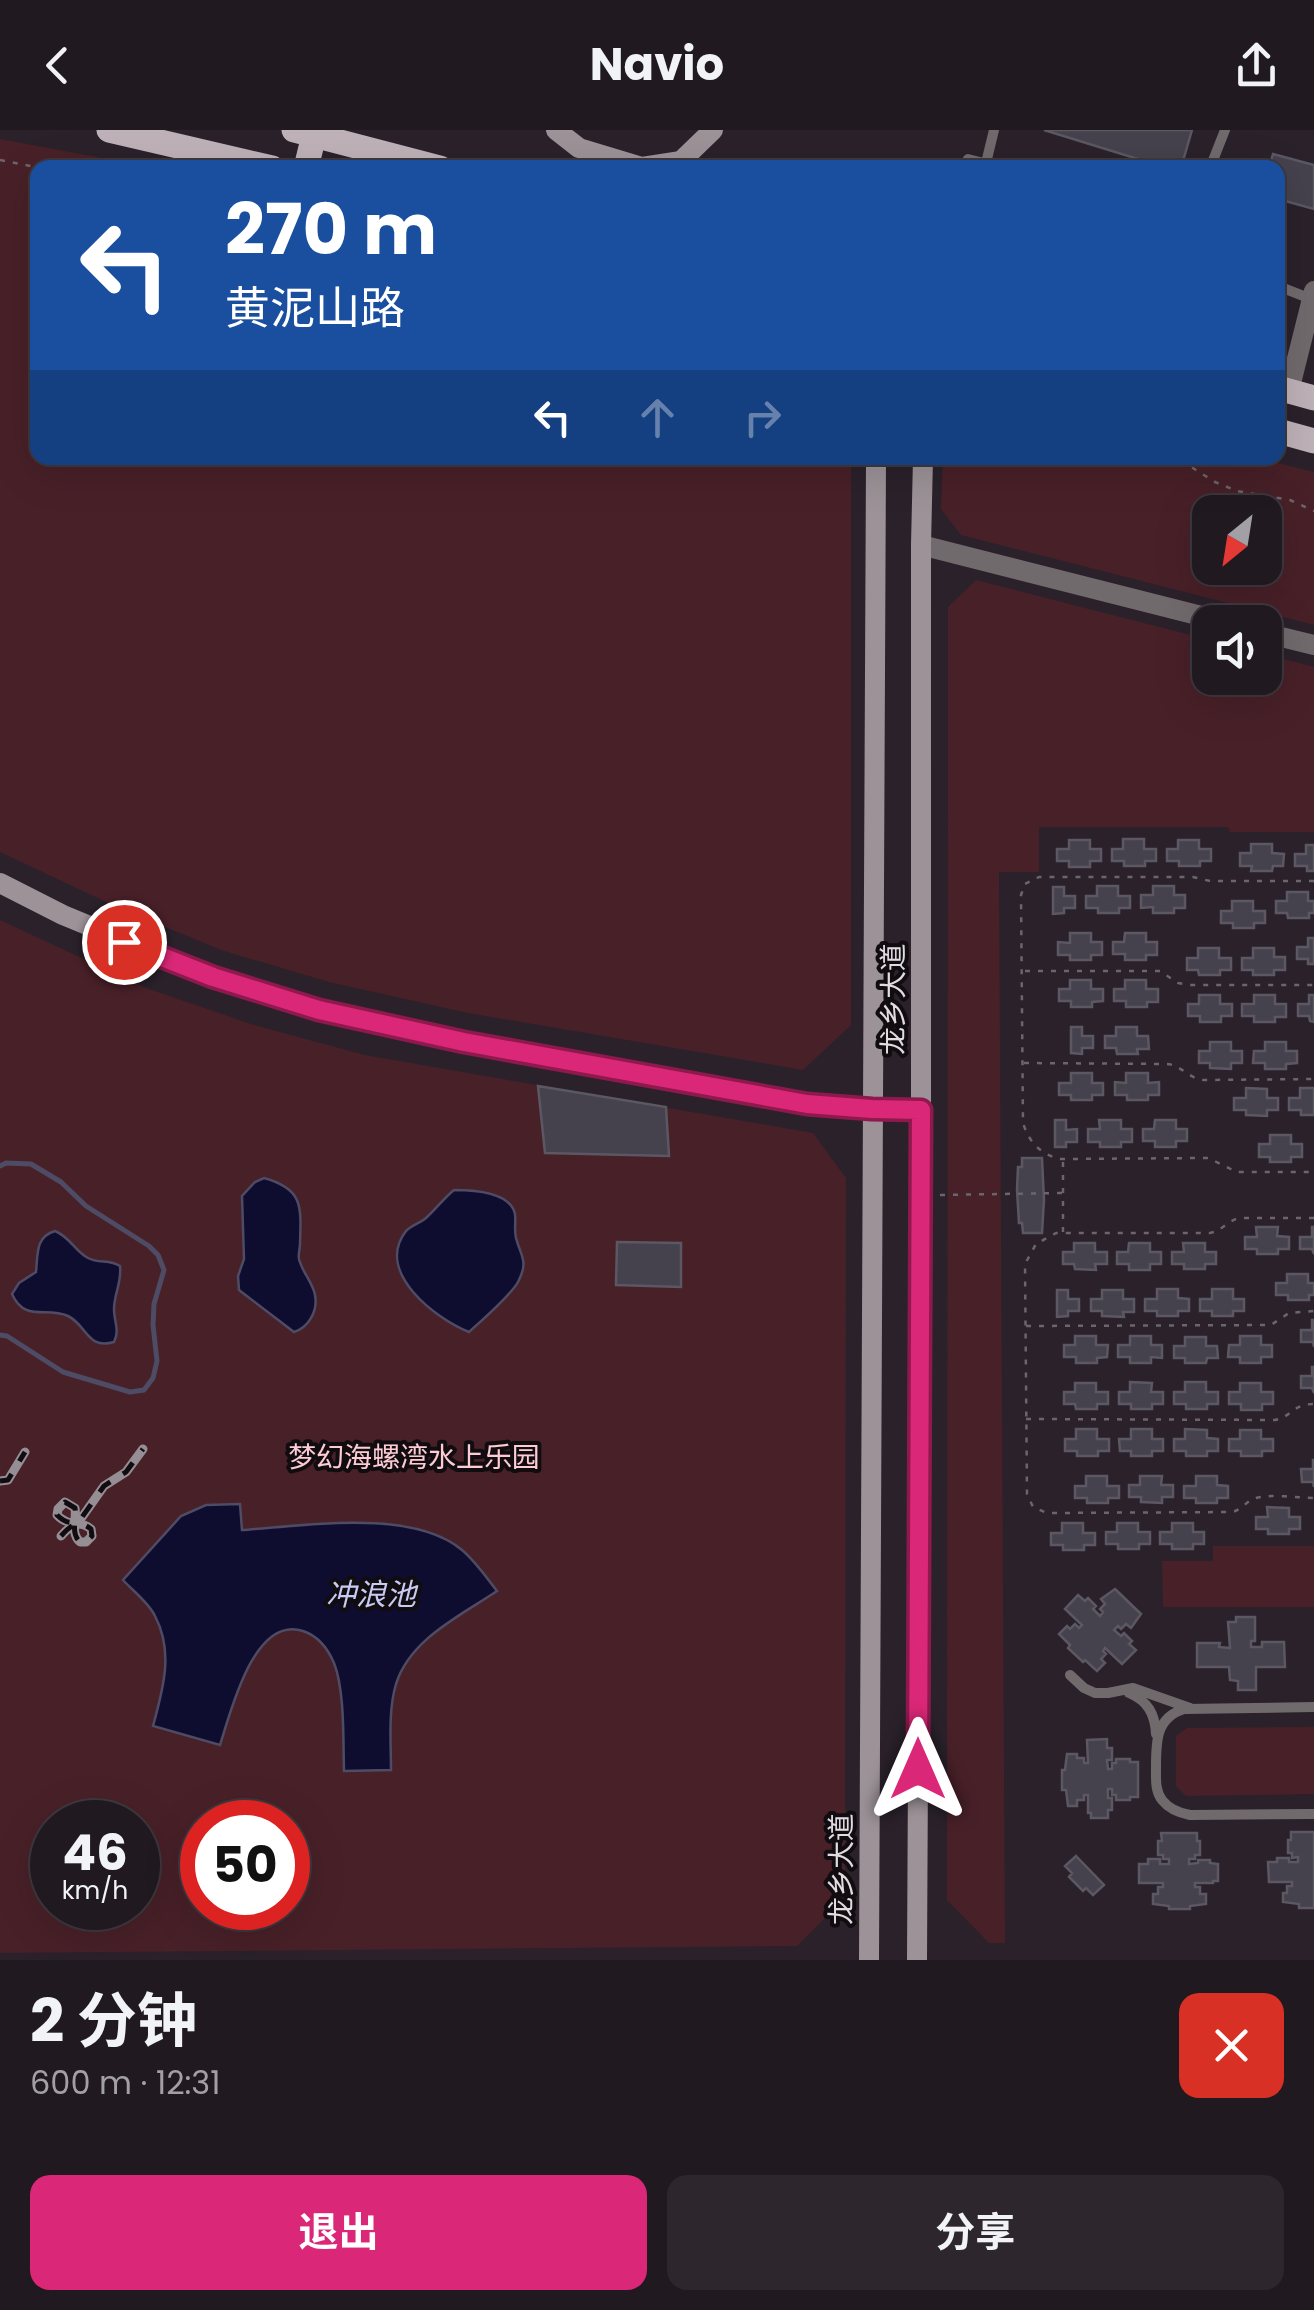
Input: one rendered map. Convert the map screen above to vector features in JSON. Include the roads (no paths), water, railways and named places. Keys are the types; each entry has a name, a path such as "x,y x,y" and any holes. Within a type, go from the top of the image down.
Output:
{"main road":[{"path":"108,130 237,160"},
{"path":"556,130 580,148 617,160"},
{"path":"682,160 713,130"},
{"path":"306,160 304,132 410,160"},
{"path":"1285,391 1314,398"},
{"path":"1285,433 1314,441"},
{"name":"龙乡大道","path":"869,1960 876,465"},
{"name":"龙乡大道","path":"917,1960 923,465"},
{"path":"0,883 63,915 213,977 319,1010 464,1042 807,1104 921,1110"}],"street":[{"path":"1285,384 1313,295"},
{"path":"920,546 1192,614"},
{"path":"1282,637 1314,645"}],"lane":[{"path":"987,160 994,130"},
{"path":"1213,160 1225,130"},
{"path":"1285,288 1313,295"},
{"path":"1070,1675 1089,1690 1102,1693 1133,1688 1191,1708"},
{"path":"1114,1692 1133,1694 1146,1704 1154,1718 1158,1792 1175,1811 1190,1815 1314,1814"},
{"path":"1156,1740 1161,1725 1176,1711 1314,1707"}],"water":[{"path":"264,1178 287,1188 300,1210 299,1259 316,1301 308,1322 294,1332 239,1290 238,1276 244,1259 242,1196"},
{"path":"454,1190 490,1194 512,1207 524,1264 514,1287 469,1332 426,1305 403,1278 398,1262 398,1247 406,1231 426,1218"},
{"path":"55,1231 88,1258 120,1266 114,1342 98,1343 74,1320 60,1313 23,1308 12,1294 19,1283 36,1272 41,1242"},
{"name":"冲浪池","path":"240,1504 242,1530 325,1523 387,1524 441,1537 462,1550 497,1591 424,1641 403,1668 392,1705 391,1770 344,1771 338,1674 326,1648 303,1631 286,1630 271,1637 258,1651 238,1690 220,1745 153,1726 163,1684 164,1643 152,1611 123,1580 181,1516 206,1505"}],"waterway":[{"path":"0,1166 31,1164 61,1182 86,1206 149,1246 164,1270 154,1304 157,1361 153,1378 144,1390 130,1392 63,1372 0,1335"}],"railway":[{"path":"61,1536 71,1526 75,1525 78,1524 91,1529 92,1536 80,1542 74,1526 75,1522 75,1517 75,1508 65,1502 58,1509 57,1515 65,1521 74,1522 77,1522 80,1520 104,1486 126,1472 143,1449"},
{"path":"0,1481 8,1480 25,1452"}],"park label":[{"name":"梦幻海螺湾水上乐园","path":"414,1457"}]}
